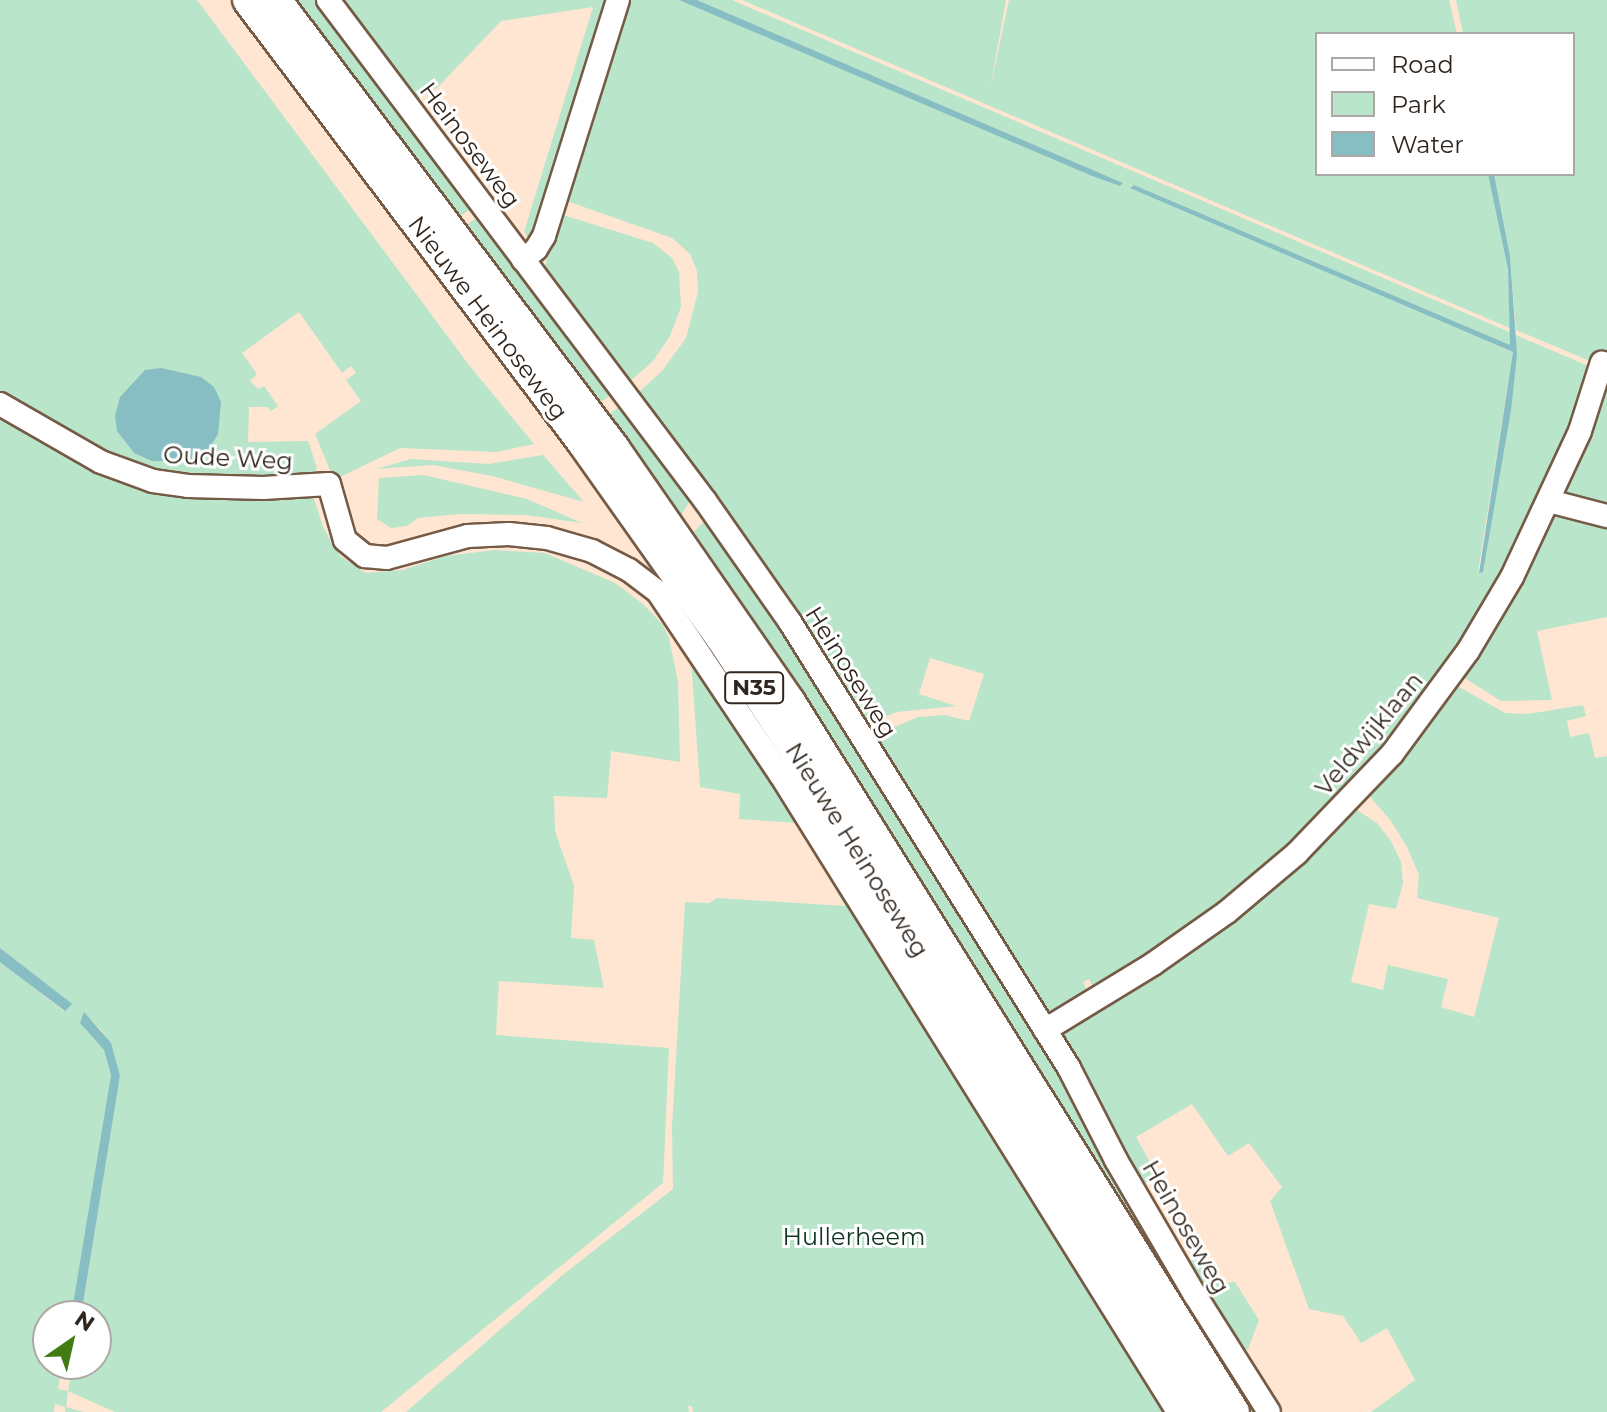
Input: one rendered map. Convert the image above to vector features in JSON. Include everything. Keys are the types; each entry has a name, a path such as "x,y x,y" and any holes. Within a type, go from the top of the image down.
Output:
{"highway":[{"name":"Nieuwe Heinoseweg","path":"248,0 583,443 722,639 796,752 1207,1412"},
{"name":"Nieuwe Heinoseweg","path":"276,0 614,448 790,702 1234,1412"}],"street":[{"name":"Heinoseweg","path":"328,0 706,502 790,622 1045,1030 1195,1295 1269,1412"},
{"path":"523,260 544,236 618,0"},
{"name":"Veldwijklaan","path":"1045,1030 1153,964 1227,912 1297,853 1392,754 1468,651 1512,577 1580,431 1602,362"},
{"name":"Oude Weg","path":"0,404 101,462 153,481 188,486 263,488 329,484 345,540 365,556 387,558 468,536 535,536 592,551 629,570 658,592 780,774 1178,1412"},
{"path":"1549,501 1607,516"}],"green space":[{"path":"0,0 197,0 469,365 534,444 497,452 400,448 334,480 315,434 361,401 346,380 356,373 351,366 342,373 299,312 242,353 257,374 250,381 258,389 264,386 278,406 271,411 268,407 249,407 248,442 308,441 317,468 310,479 193,480 123,462 0,396","holes":["146,370 134,453 117,431 120,397"]},
{"path":"286,0 319,0 472,205 469,210 454,221"},
{"path":"339,0 612,0 534,245 524,232 593,7 501,21 438,87 417,100"},
{"path":"625,0 679,0 694,4 1092,176 1120,186 1123,183 697,0 732,0 1512,333 1510,345 1134,185 1130,187 1513,352 1478,572 1483,571 1511,411 1516,335 1593,368 1546,499 1428,701 1265,876 1095,990 1089,979 1083,982 1089,995 1050,1019 873,736 918,717 945,715 969,721 984,674 930,658 919,694 956,706 897,712 861,725 636,395 662,371 686,338 698,292 697,271 690,254 672,238 564,200"},
{"path":"742,0 1006,0 990,89 1009,0 1449,0 1457,32 1315,32 1315,176 1488,176 1507,257 1512,329"},
{"path":"1456,0 1607,0 1607,512 1559,497 1597,364 1516,330 1510,256 1494,176 1575,176 1575,32 1463,32"},
{"path":"560,214 653,243 672,258 679,272 681,307 670,336 653,361 627,384 543,273"},
{"path":"479,216 613,394 594,406 460,230"},
{"path":"622,405 691,499 682,514 678,514 603,418"},
{"path":"0,409 92,461 313,495 323,527 340,556 366,573 402,570 446,556 495,550 545,553 615,583 643,604 663,625 669,638 678,682 680,762 611,751 607,798 554,796 555,831 574,886 571,938 594,940 604,988 499,981 496,1035 669,1048 663,1183 381,1412 115,1412 68,1391 66,1407 84,1412 65,1412 65,1407 55,1404 54,1412 0,1412 0,962 64,1011 66,999 0,948","holes":["84,1013 102,1031 120,1076 84,1300 112,1300 112,1380 70,1380 68,1391 58,1389 59,1380 32,1380 32,1300 74,1300 111,1075 104,1050 85,1029"]},
{"path":"543,455 584,502 492,476 433,465 376,469 411,459 488,464"},
{"path":"423,475 527,499 582,523 526,515 460,514 418,518 407,526 391,528 377,519 379,478"},
{"path":"1549,512 1607,520 1607,617 1537,631 1552,700 1501,701 1460,675"},
{"path":"705,520 710,520 768,608 881,790 897,804 1021,1003 1261,1412 1249,1412 891,837 864,787 694,532"},
{"path":"691,660 797,823 739,819 740,794 700,787"},
{"path":"1452,683 1505,713 1528,714 1583,705 1586,716 1567,721 1570,737 1589,733 1595,758 1607,756 1607,1412 1371,1412 1415,1380 1387,1328 1361,1343 1343,1316 1309,1309 1270,1201 1282,1187 1249,1143 1228,1156 1192,1104 1136,1137 1157,1175 1142,1185 1057,1029 1351,806 1377,823 1391,841 1401,862 1403,883 1396,909 1369,904 1351,982 1383,990 1388,965 1448,979 1441,1007 1474,1017 1499,918 1417,898 1419,875 1407,847 1391,821 1365,791"},
{"name":"Hullerheem","path":"832,874 1171,1412 693,1412 692,1406 688,1406 689,1412 406,1412 565,1273 673,1189 672,1127 685,902 709,903 717,898 845,906 828,876"},
{"path":"1198,1253 1218,1283 1235,1282 1259,1320 1248,1349 1238,1355 1185,1267"}],"water":[{"path":"679,0 697,0 1123,183 1120,186 1092,176"},
{"path":"1488,176 1494,176 1510,256 1517,354 1511,411 1483,572 1479,573 1513,352 1130,188 1134,185 1510,345 1508,269"},
{"path":"161,368 201,377 214,387 221,402 218,434 208,450 189,461 152,461 134,453 117,431 115,416 120,397 145,370"},
{"path":"0,948 72,1004 65,1011 0,962"},
{"path":"84,1012 111,1043 120,1076 84,1300 74,1300 111,1075 104,1050 80,1023"}]}
